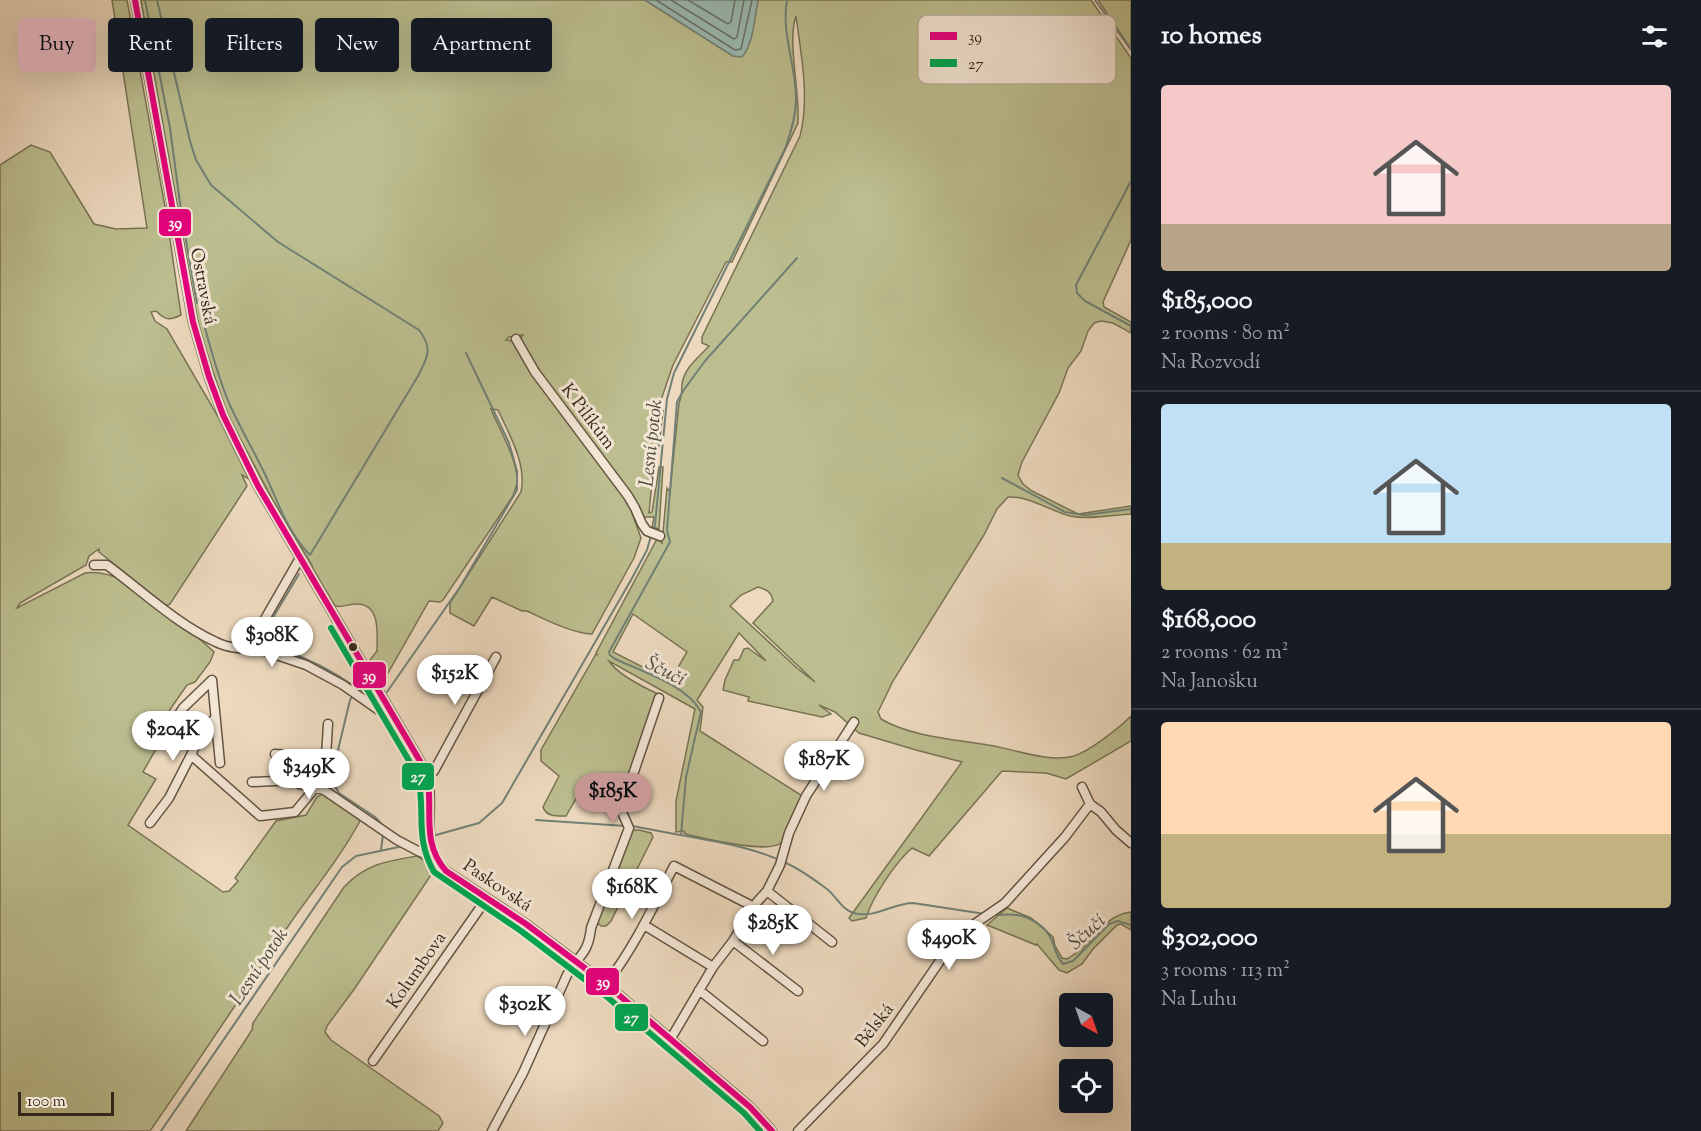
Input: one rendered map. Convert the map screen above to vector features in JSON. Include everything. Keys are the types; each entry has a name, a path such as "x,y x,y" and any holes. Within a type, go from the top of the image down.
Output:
{"street":[{"name":"Ostravská","path":"135,0 193,322 206,366 223,415 238,448 300,558"},
{"name":"K Pilíkům","path":"516,339 535,372 609,469 635,508 642,524 656,534"},
{"path":"262,650 256,640 258,631 300,558"},
{"name":"Paskovská","path":"300,558 427,773 431,790 430,837 437,859 446,871 526,924 606,984 750,1107 772,1131"},
{"path":"94,565 107,565 185,625 218,643 242,649 262,650 306,665 343,685 390,718 394,717"},
{"path":"427,773 434,771 496,657"},
{"path":"166,733 183,708 212,680 220,763"},
{"path":"492,1131 523,1073 567,975 576,961 584,954 589,942 591,928 629,828 621,810 659,698"},
{"path":"150,823 169,798 200,735 215,718"},
{"path":"670,1040 713,967 767,891 781,861 789,832 806,796 854,722"},
{"path":"324,790 333,774 328,724"},
{"path":"275,754 294,757 296,780 299,784 324,790 404,844 437,859"},
{"path":"192,755 260,816 295,812 315,788"},
{"path":"252,782 296,780"},
{"path":"1082,787 1090,804 1131,843"},
{"name":"Bělská","path":"798,1131 883,1044 957,936 1005,903 1065,837 1090,804"},
{"path":"606,984 623,962 674,866 754,908"},
{"path":"767,891 832,942"},
{"name":"Kolumbova","path":"372,1061 487,898"},
{"path":"644,925 713,967"},
{"path":"733,941 798,991"},
{"path":"699,990 763,1041"}],"green space":[{"path":"112,0 127,0 130,18 115,18"},
{"path":"141,0 645,0 733,56 750,42 758,0 1091,0 1101,15 918,15 918,84 1116,84 1116,36 1131,58 1131,240 1103,302 1104,307 1131,322 1131,333 1113,323 1101,321 1094,323 1088,331 1081,351 1068,368 1059,393 1022,462 1018,475 1023,484 1032,491 1078,514 1131,506 1131,514 1077,517 1062,514 1024,499 1008,497 997,509 984,535 893,681 878,712 881,719 919,734 1042,757 1064,758 1081,753 1104,739 1131,716 1131,741 1066,779 1046,773 1002,771 929,856 912,848 905,854 879,890 866,918 852,921 849,918 962,762 859,733 835,712 819,705 831,714 822,717 748,701 749,697 723,690 734,660 739,660 744,649 748,648 766,661 739,633 697,700 703,707 700,731 804,797 781,843 764,847 751,846 689,835 684,831 676,832 676,801 695,709 609,661 624,675 658,694 619,812 614,816 609,815 601,805 581,790 566,816 552,815 547,813 543,807 559,776 541,761 541,750 596,654 598,655 596,653 657,539 662,543 667,488 670,492 683,378 692,363 709,346 702,343 702,337 800,136 804,91 796,16 793,53 798,123 732,262 726,262 673,365 661,400 663,411 649,513 652,512 659,467 663,467 659,529 652,527 654,517 643,517 537,372 520,339 523,335 509,337 506,340 514,341 626,496 641,538 634,558 592,634 568,629 492,597 474,626 450,613 450,603 521,492 519,460 498,410 491,409 514,464 517,486 513,496 443,600 429,601 383,679 380,678 370,660 377,651 376,622 371,610 355,604 335,606 274,502 227,414 199,329 154,72 193,72 193,18 144,18","holes":["758,587 768,591 773,601 753,623 815,682 730,606 741,595","633,614 687,652 670,681 613,652"]},
{"path":"1098,0 1131,0 1131,49 1116,27 1116,15 1108,15"},
{"path":"123,72 140,72 166,212 181,315 167,319 156,311 151,312 155,321 167,329 220,420 249,479 242,475 247,486 170,604 166,606 99,552 99,549 89,556 86,565 20,603 17,608 85,573 105,574 124,581 193,633 214,652 210,662 195,682 187,685 162,725 160,742 143,772 156,779 128,825 223,892 229,891 238,881 235,878 276,821 306,815 317,797 324,793 361,819 336,860 289,925 150,1131 0,1131 0,165 31,145 50,152 94,224 116,229 147,228"},
{"path":"631,830 651,833 653,837 611,921 606,926 601,926 595,921"},
{"path":"417,856 433,872 325,1032 331,1040 439,1116 443,1123 438,1131 186,1131 252,1030 253,1023 344,887 369,868"},
{"path":"1007,908 1031,918 1053,937 1062,958 1067,959 1115,917 1131,912 1131,930 1121,924 1117,925 1093,949 1082,964 1067,973 1059,970 1037,944 987,925"}],"water":[{"path":"645,0 758,0 753,30 746,52 742,57 733,56"}],"waterway":[{"path":"145,0 170,128 182,218 197,303"},
{"path":"157,0 190,141 196,160 211,185 278,242 419,330 426,342 428,353 418,376 310,555 286,521 229,403 205,328"},
{"name":"Lesní potok","path":"653,531 667,399 674,373 785,149 793,124 796,98 787,37 787,0"},
{"path":"1095,0 1106,15"},
{"path":"1116,29 1131,50"},
{"path":"1131,181 1076,285 1077,293 1085,301 1131,326"},
{"name":"Ščučí","path":"797,258 705,361 677,402 667,530 670,542 609,652 615,659 650,674 685,694 701,712 686,777 681,835 762,853 793,866 830,892 846,909 854,913 869,914 913,903 985,914"},
{"path":"387,692 460,587 517,490 517,471 509,443 466,353"},
{"path":"1002,478 1065,512 1085,515 1131,509"},
{"name":"Lesní potok","path":"436,835 479,823 502,803 631,580 647,550 651,536"},
{"path":"299,574 262,639 269,645 303,657 331,671 357,688 355,690"},
{"path":"357,688 377,698"},
{"path":"333,771 353,695"},
{"path":"332,777 331,780 339,793 375,817 384,827"},
{"path":"536,820 626,826"},
{"path":"632,826 680,835"},
{"path":"381,850 383,835"},
{"name":"Lesní potok","path":"161,1131 342,867 356,856 399,847"},
{"name":"Ščučí","path":"993,915 1021,916 1039,925 1049,935 1063,964 1073,961 1109,924 1118,921 1131,925"}],"transit line":[{"name":"39","path":"135,0 193,322 209,377 223,415 258,486 427,773 430,836 438,860 446,871 526,924 606,984 750,1107 772,1131"},
{"name":"27","path":"331,628 418,776 422,836 434,872 521,931 600,991 744,1113 760,1131"}]}
